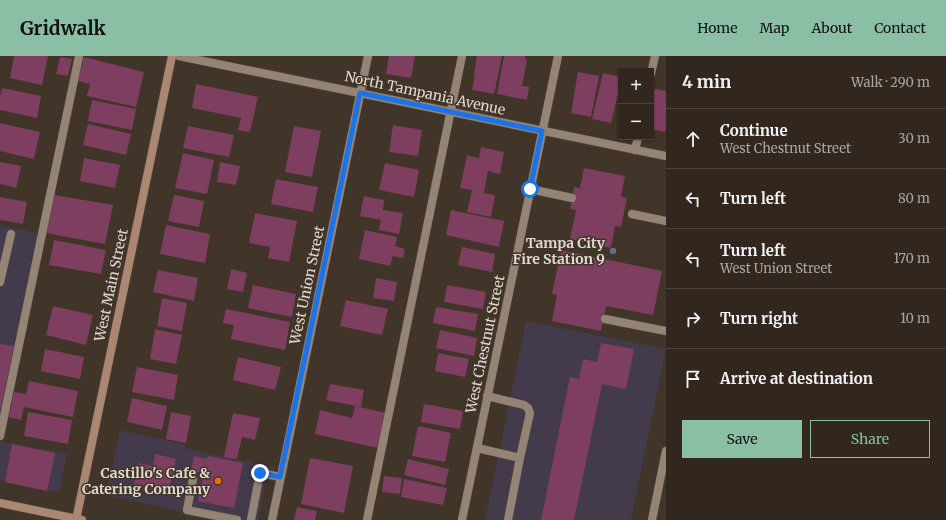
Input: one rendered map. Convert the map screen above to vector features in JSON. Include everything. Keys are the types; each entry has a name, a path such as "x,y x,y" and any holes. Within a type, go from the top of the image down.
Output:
{"street":[{"path":"0,436 79,56"},
{"name":"West Main Street","path":"78,520 172,56"},
{"name":"North Tampania Avenue","path":"179,56 666,156"},
{"name":"West Union Street","path":"272,520 368,56"},
{"path":"367,520 462,56"},
{"name":"West Chestnut Street","path":"462,520 558,56"},
{"path":"652,68 655,56"},
{"path":"635,150 637,140"},
{"path":"530,189 572,198"},
{"path":"632,214 666,221"},
{"path":"0,282 11,234"},
{"path":"605,319 666,331"},
{"path":"487,396 524,405 528,408 530,413 508,520"},
{"path":"477,448 520,458"},
{"path":"652,520 666,451"},
{"path":"251,520 260,473 280,477"},
{"path":"193,479 187,510 197,516 237,520"},
{"path":"0,503 78,520"}],"shaded area":[{"path":"0,225 38,233 0,415"},
{"path":"526,321 666,349 631,520 485,520"},
{"path":"120,430 186,445 185,448 276,468 266,481 258,520 220,520 106,495"},
{"path":"0,441 67,454 59,492 0,480"}],"building":[{"path":"14,56 48,56 42,85 10,78"},
{"path":"389,56 415,56 411,78 386,74"},
{"path":"477,56 502,56 494,94 472,90"},
{"path":"504,56 525,56 525,59 527,60 522,86 529,87 527,100 497,94"},
{"path":"60,57 72,59 68,76 56,74"},
{"path":"84,57 144,72 136,107 87,96 90,84 78,81"},
{"path":"578,72 599,76 591,117 571,113"},
{"path":"603,73 618,76 618,94 611,123 592,119"},
{"path":"196,84 258,97 250,132 238,130 241,118 192,108"},
{"path":"2,88 41,96 37,118 0,110 0,96"},
{"path":"654,89 666,91 665,132 654,130"},
{"path":"92,100 136,109 132,130 88,121"},
{"path":"0,123 40,132 34,159 0,151"},
{"path":"88,124 131,134 126,155 83,145"},
{"path":"393,125 422,130 418,156 389,152"},
{"path":"188,126 234,135 229,157 183,148"},
{"path":"294,126 321,131 312,177 285,172"},
{"path":"481,147 504,152 500,174 488,171 484,193 495,195 491,217 467,212 472,190 460,188 467,155 479,158"},
{"path":"183,153 214,160 207,194 175,188"},
{"path":"84,158 120,165 115,188 80,181"},
{"path":"0,162 21,166 16,188 0,184"},
{"path":"220,162 240,166 236,185 217,182"},
{"path":"385,163 419,170 414,197 379,190"},
{"path":"584,168 625,176 621,196 627,198 621,227 615,226 611,248 570,239 576,210 570,209 574,187 580,188"},
{"path":"276,179 318,187 313,212 271,204"},
{"path":"54,195 113,205 105,244 46,233"},
{"path":"174,195 204,201 199,227 168,221"},
{"path":"364,196 384,200 383,210 403,213 399,234 379,230 381,220 360,216"},
{"path":"0,197 27,202 23,224 0,220"},
{"path":"451,210 504,221 499,247 446,235"},
{"path":"255,213 297,221 289,262 268,258 270,247 249,243"},
{"path":"166,225 210,234 205,263 160,254"},
{"path":"365,230 397,237 395,246 405,249 403,258 393,256 390,266 359,259"},
{"path":"54,240 106,250 101,274 49,265"},
{"path":"462,247 495,254 492,272 458,265"},
{"path":"561,250 662,271 653,315 606,306 601,331 552,321 557,295 552,294"},
{"path":"231,269 247,273 243,292 227,289"},
{"path":"158,270 198,278 194,301 153,292"},
{"path":"376,278 397,282 394,301 373,298"},
{"path":"253,285 296,294 292,317 248,308"},
{"path":"447,285 486,292 483,309 444,302"},
{"path":"162,298 187,303 182,331 157,326"},
{"path":"346,300 388,309 382,335 340,326"},
{"path":"53,306 93,315 86,345 46,335"},
{"path":"436,307 478,314 475,331 433,323"},
{"path":"226,309 290,322 285,350 231,339 234,325 223,323"},
{"path":"155,329 182,335 176,364 150,359"},
{"path":"440,330 477,338 474,356 436,348"},
{"path":"601,343 634,349 626,389 602,384 574,520 541,520 570,377 579,379 583,359 597,362"},
{"path":"0,344 14,346 1,408 0,408"},
{"path":"45,349 84,357 80,379 41,371"},
{"path":"438,353 469,359 465,377 435,371"},
{"path":"238,357 281,367 275,390 233,380"},
{"path":"137,367 178,375 174,400 132,392"},
{"path":"29,381 78,391 73,417 24,407 21,420 9,417 14,392 26,394"},
{"path":"330,384 364,390 361,407 326,400"},
{"path":"132,398 167,406 162,430 127,422"},
{"path":"424,404 463,411 460,429 421,422"},
{"path":"355,406 386,413 378,448 315,434 320,410 352,418"},
{"path":"28,412 72,420 68,444 24,436"},
{"path":"171,412 191,416 186,443 166,439"},
{"path":"233,413 260,418 255,440 242,437 237,459 224,457"},
{"path":"418,426 451,433 445,462 412,456"},
{"path":"12,444 55,453 47,491 5,482"},
{"path":"155,454 176,459 169,491 134,484 139,463 153,466"},
{"path":"194,456 207,459 208,456 243,463 234,508 198,501 204,473 191,471"},
{"path":"310,458 353,466 344,513 301,504"},
{"path":"408,459 449,469 445,485 404,475"},
{"path":"384,476 402,478 400,494 382,492"},
{"path":"404,479 447,488 443,505 401,497"},
{"path":"297,507 317,511 315,520 294,520"}],"place":[{"name":"Tampa City Fire Station 9","path":"613,251"},
{"name":"Castillo's Cafe & Catering Company","path":"218,481"}],"route":[{"path":"260,473 280,477 360,93 542,131 530,189"}]}
